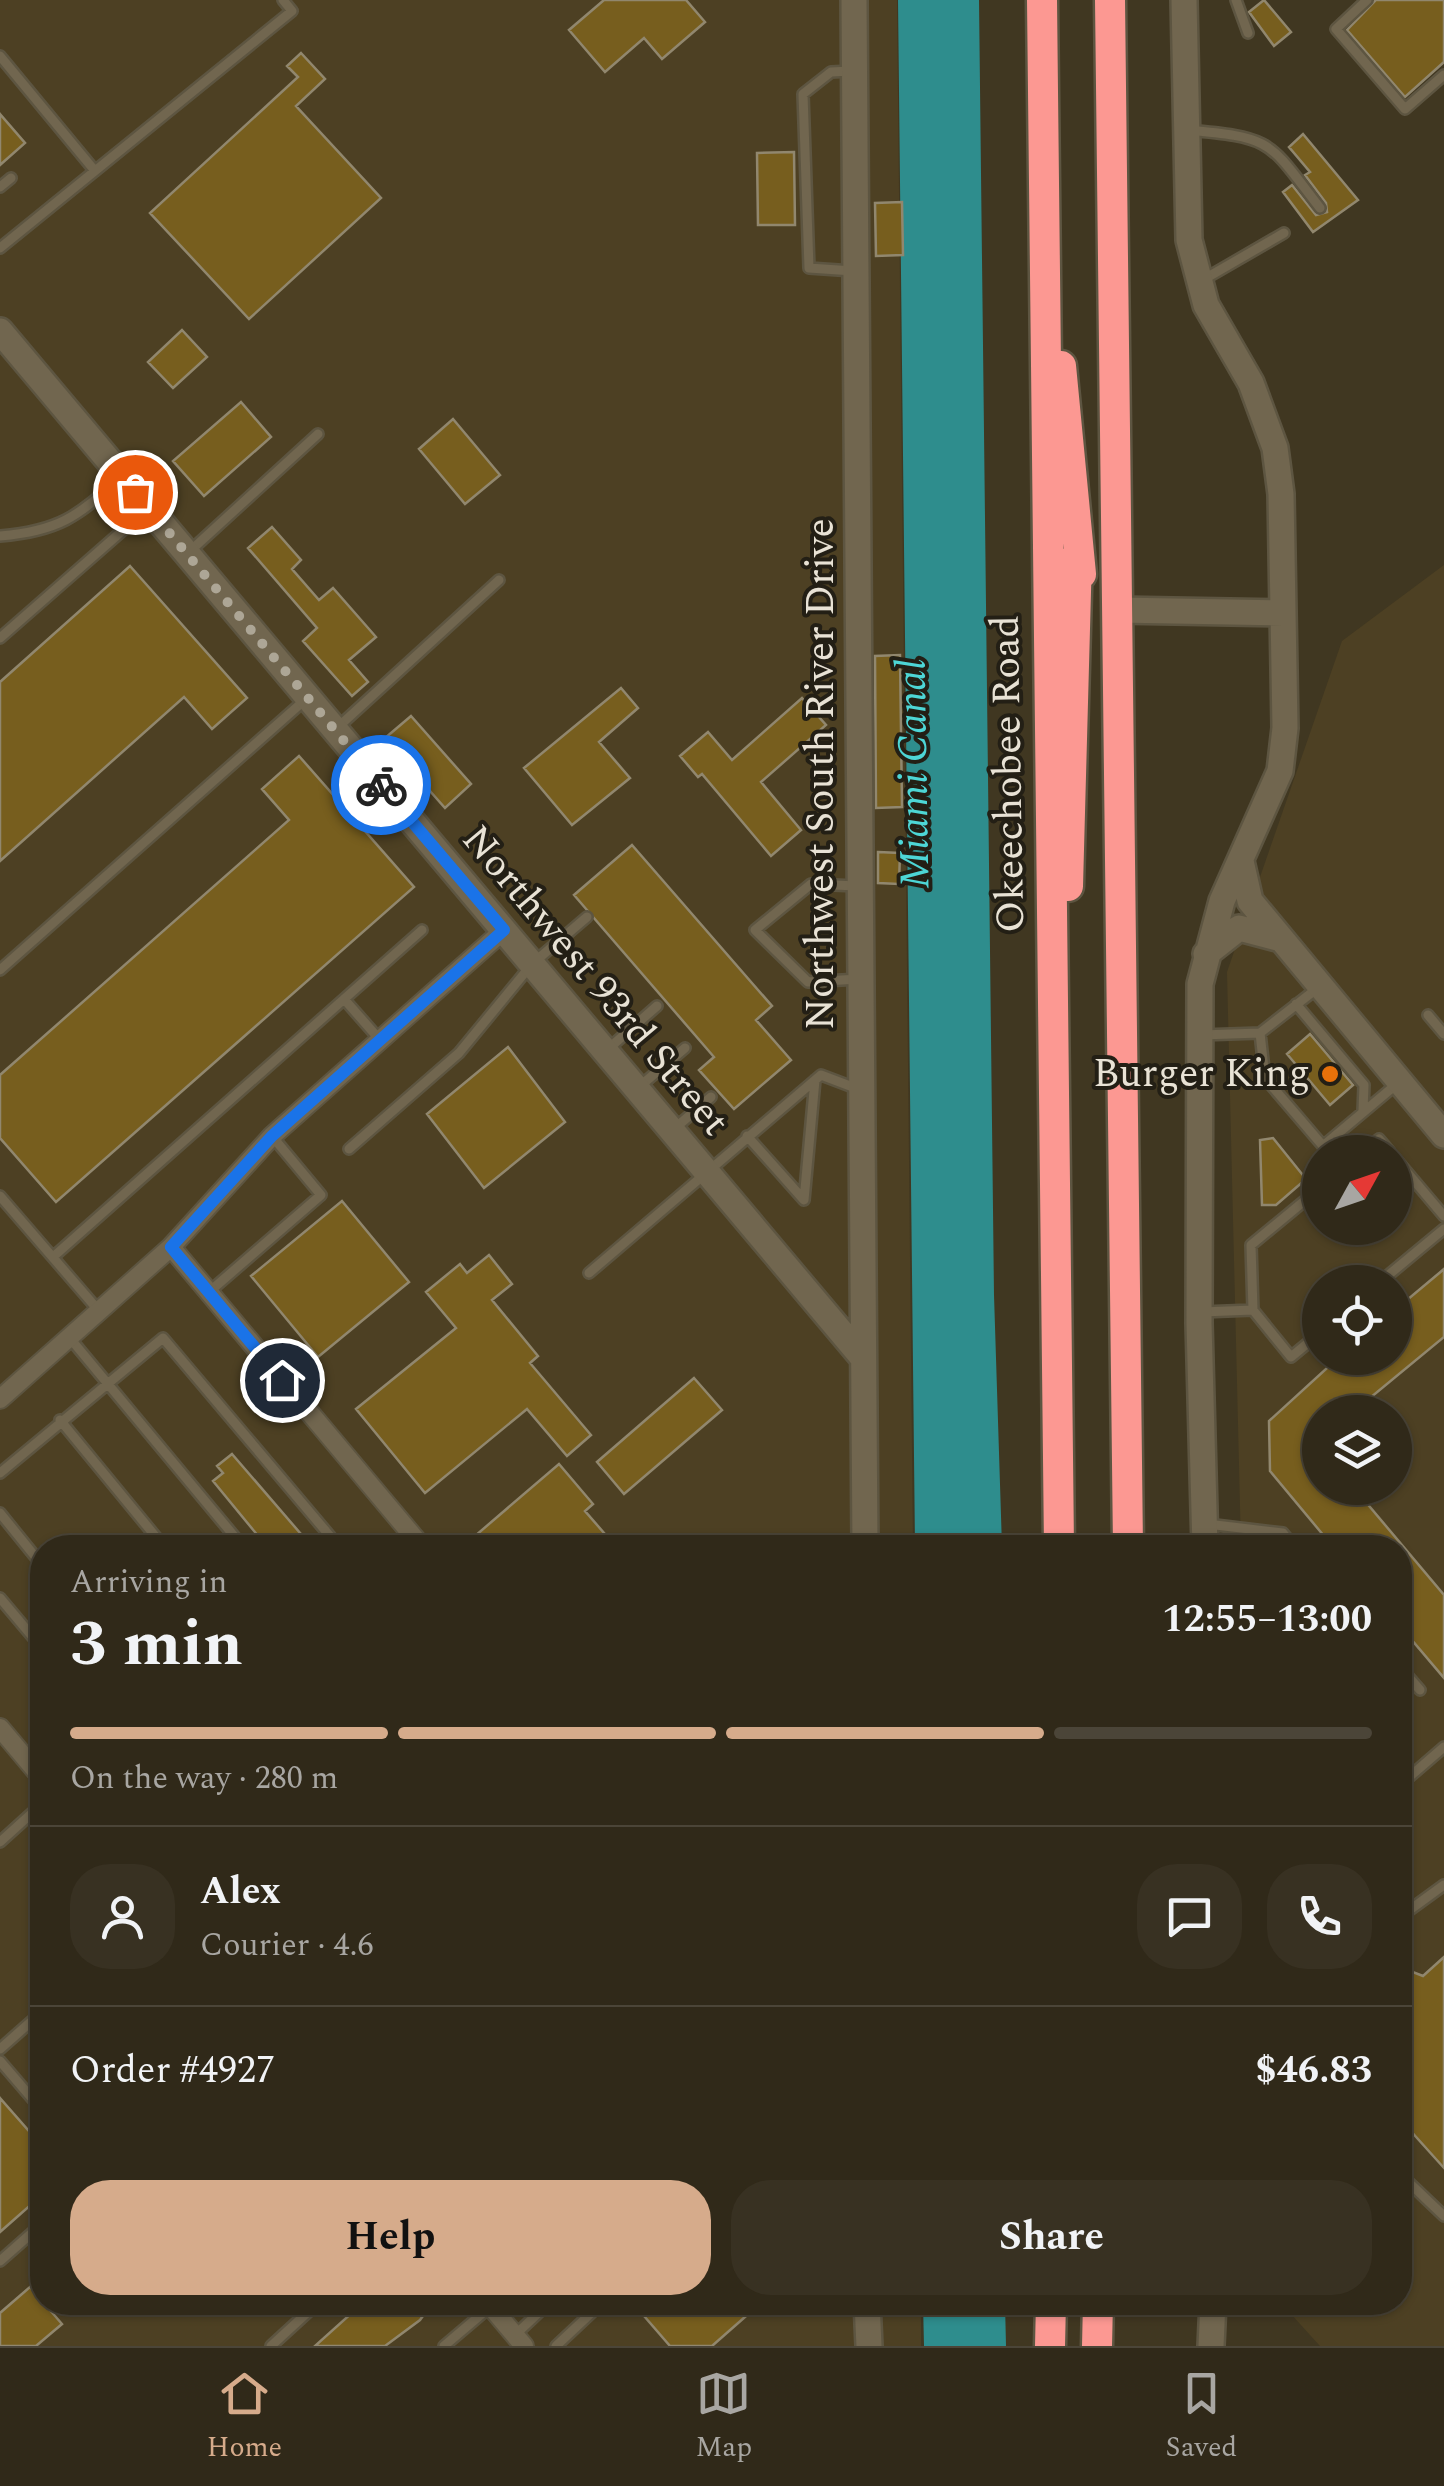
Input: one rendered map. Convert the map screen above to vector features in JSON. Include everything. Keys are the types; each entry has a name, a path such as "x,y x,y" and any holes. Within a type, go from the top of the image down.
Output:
{"highway":[{"name":"Okeechobee Road","path":"1042,0 1059,1535"},
{"path":"1110,0 1128,1535"},
{"path":"1045,172 1077,555 1077,675 1056,1084"},
{"path":"1077,555 1084,582 1101,600 1118,610"},
{"path":"1077,675 1089,636 1118,610"},
{"path":"1050,2346 1051,2315"},
{"path":"1097,2346 1098,2315"},
{"path":"1110,2346 1111,2315"}],"street":[{"name":"Northwest South River Drive","path":"854,0 864,1535"},
{"path":"1184,0 1189,240 1199,282 1218,332 1251,383 1276,448 1283,614 1284,728 1280,771 1241,859 1206,954 1198,1035 1205,1535"},
{"name":"Northwest 93rd Street","path":"0,331 862,1358"},
{"path":"1118,610 1283,614"},
{"path":"1241,859 1250,901 1444,1135"},
{"path":"1206,954 1239,928 1262,931 1282,940"},
{"path":"0,1399 171,1247 272,1136 504,930"},
{"path":"171,1247 412,1535"},
{"path":"0,1728 30,1764"},
{"path":"497,2315 519,2341"},
{"path":"868,2315 868,2346"},
{"path":"1211,2346 1212,2315"}],"lane":[{"path":"0,248 292,11 283,0"},
{"path":"1236,0 1248,34"},
{"path":"1367,0 1336,29 1405,109 1444,76"},
{"path":"0,56 95,171"},
{"path":"854,71 831,72 802,94 810,268 856,271"},
{"path":"1186,130 1248,135 1274,149 1320,208"},
{"path":"0,187 11,178"},
{"path":"1199,282 1284,233"},
{"path":"187,554 318,434"},
{"path":"0,536 43,532 86,509 122,476"},
{"path":"0,638 148,508"},
{"path":"335,730 499,580"},
{"path":"0,970 308,697"},
{"path":"860,886 811,884 754,930 808,982 860,979"},
{"path":"348,1150 459,1053 532,964 587,917"},
{"path":"53,1257 422,930"},
{"path":"1198,1035 1260,1033 1320,986"},
{"path":"344,999 380,1040"},
{"path":"1296,1004 1364,1085 1367,1094 1362,1114"},
{"path":"605,1052 657,1006"},
{"path":"1428,1015 1444,1034"},
{"path":"1260,1033 1265,1078 1323,1146 1400,1082"},
{"path":"636,1089 685,1048"},
{"path":"589,1273 705,1170 821,1075 861,1090"},
{"path":"747,1136 804,1200 815,1080"},
{"path":"672,1130 711,1097"},
{"path":"208,1292 321,1195 272,1136"},
{"path":"1412,1178 1444,1216"},
{"path":"0,1196 99,1311"},
{"path":"1302,1203 1251,1245 1253,1310 1291,1357 1302,1348"},
{"path":"1401,1265 1444,1229"},
{"path":"1199,1312 1253,1310"},
{"path":"69,1337 233,1535"},
{"path":"0,1472 163,1338 329,1535"},
{"path":"60,1420 153,1535"},
{"path":"0,1514 30,1550"},
{"path":"1216,1535 1259,1531 1283,1535"},
{"path":"0,1598 30,1634"},
{"path":"1412,1681 1420,1690"},
{"path":"1412,1775 1444,1747"},
{"path":"0,1842 30,1815"},
{"path":"1412,1908 1444,1884"},
{"path":"0,2049 30,2023"},
{"path":"0,2061 30,2096"},
{"path":"1412,2185 1444,2216"},
{"path":"0,2261 30,2235"},
{"path":"272,2346 305,2315"},
{"path":"444,2346 476,2315"},
{"path":"519,2341 540,2315"},
{"path":"556,2346 589,2315"}],"shaded area":[{"path":"0,0 897,0 913,1535 30,1535 30,2315 921,2315 921,2346 0,2346"},
{"path":"1444,565 1444,2346 1320,2346 1292,2315 1412,2315 1412,1535 1241,1535 1227,972 1342,641"}],"water":[{"name":"Miami Canal","path":"898,0 979,0 994,1295 1002,1535 915,1535"},
{"path":"923,2315 1005,2315 1006,2346 924,2346"}],"building":[{"path":"604,0 686,0 705,22 662,59 644,38 605,72 569,30"},
{"path":"1264,0 1291,32 1274,46 1249,12"},
{"path":"1376,0 1444,0 1444,62 1405,97 1347,30"},
{"path":"301,53 325,79 296,106 381,198 249,319 150,213 298,77 287,66"},
{"path":"0,114 25,143 0,165"},
{"path":"1303,134 1358,200 1313,232 1283,192 1292,185 1316,215 1327,212 1326,203 1305,175 1310,172 1289,147"},
{"path":"794,152 795,225 758,225 757,153"},
{"path":"902,202 903,255 876,256 875,203"},
{"path":"182,330 207,357 173,388 148,362"},
{"path":"241,402 271,437 204,496 173,461"},
{"path":"453,419 500,475 465,504 419,449"},
{"path":"272,527 301,560 292,569 319,600 333,588 376,637 349,660 368,682 352,696 303,641 317,628 248,548"},
{"path":"130,566 247,698 212,729 184,697 0,861 0,682"},
{"path":"900,655 902,807 876,808 875,656"},
{"path":"621,688 638,708 599,742 630,778 572,825 524,768"},
{"path":"802,698 826,725 761,782 801,830 771,856 702,774 698,777 680,756 708,732 732,760"},
{"path":"411,716 471,784 445,808 384,739"},
{"path":"299,756 414,887 56,1202 0,1138 0,1075 289,820 262,789"},
{"path":"632,845 772,1006 756,1020 791,1060 734,1109 699,1070 714,1057 574,895"},
{"path":"878,852 900,853 899,884 878,883"},
{"path":"1310,1034 1353,1085 1330,1105 1287,1054"},
{"path":"508,1047 565,1122 484,1188 427,1114"},
{"path":"1273,1138 1302,1174 1302,1182 1276,1205 1262,1205 1260,1140"},
{"path":"342,1201 409,1282 318,1357 251,1276"},
{"path":"489,1255 512,1284 492,1300 538,1356 530,1363 591,1435 567,1456 527,1409 425,1493 356,1409 456,1328 426,1292 460,1264 467,1273"},
{"path":"1444,1269 1444,1337 1412,1363 1412,1296"},
{"path":"1319,1375 1398,1375 1374,1395 1302,1395 1302,1505 1368,1505 1394,1535 1323,1535 1270,1471 1269,1421"},
{"path":"694,1378 722,1410 624,1494 597,1462"},
{"path":"232,1454 302,1535 257,1535 213,1481 223,1473 217,1466"},
{"path":"559,1464 593,1504 585,1511 606,1535 476,1535"},
{"path":"1412,1557 1444,1595 1444,1678 1412,1640"},
{"path":"1444,1957 1444,2168 1412,2132 1412,1972 1423,1976"},
{"path":"0,2098 30,2132 30,2206 0,2232"},
{"path":"30,2287 30,2315 54,2315 62,2324 36,2346 0,2346 0,2313"},
{"path":"350,2315 424,2315 385,2346 315,2346"},
{"path":"643,2315 747,2315 712,2346 670,2346"}],"way so far":[{"path":"135,492 381,785"}],"place":[{"name":"Burger King","path":"1330,1074"}],"route":[{"path":"282,1380 171,1247 272,1136 504,930 381,785"}]}
